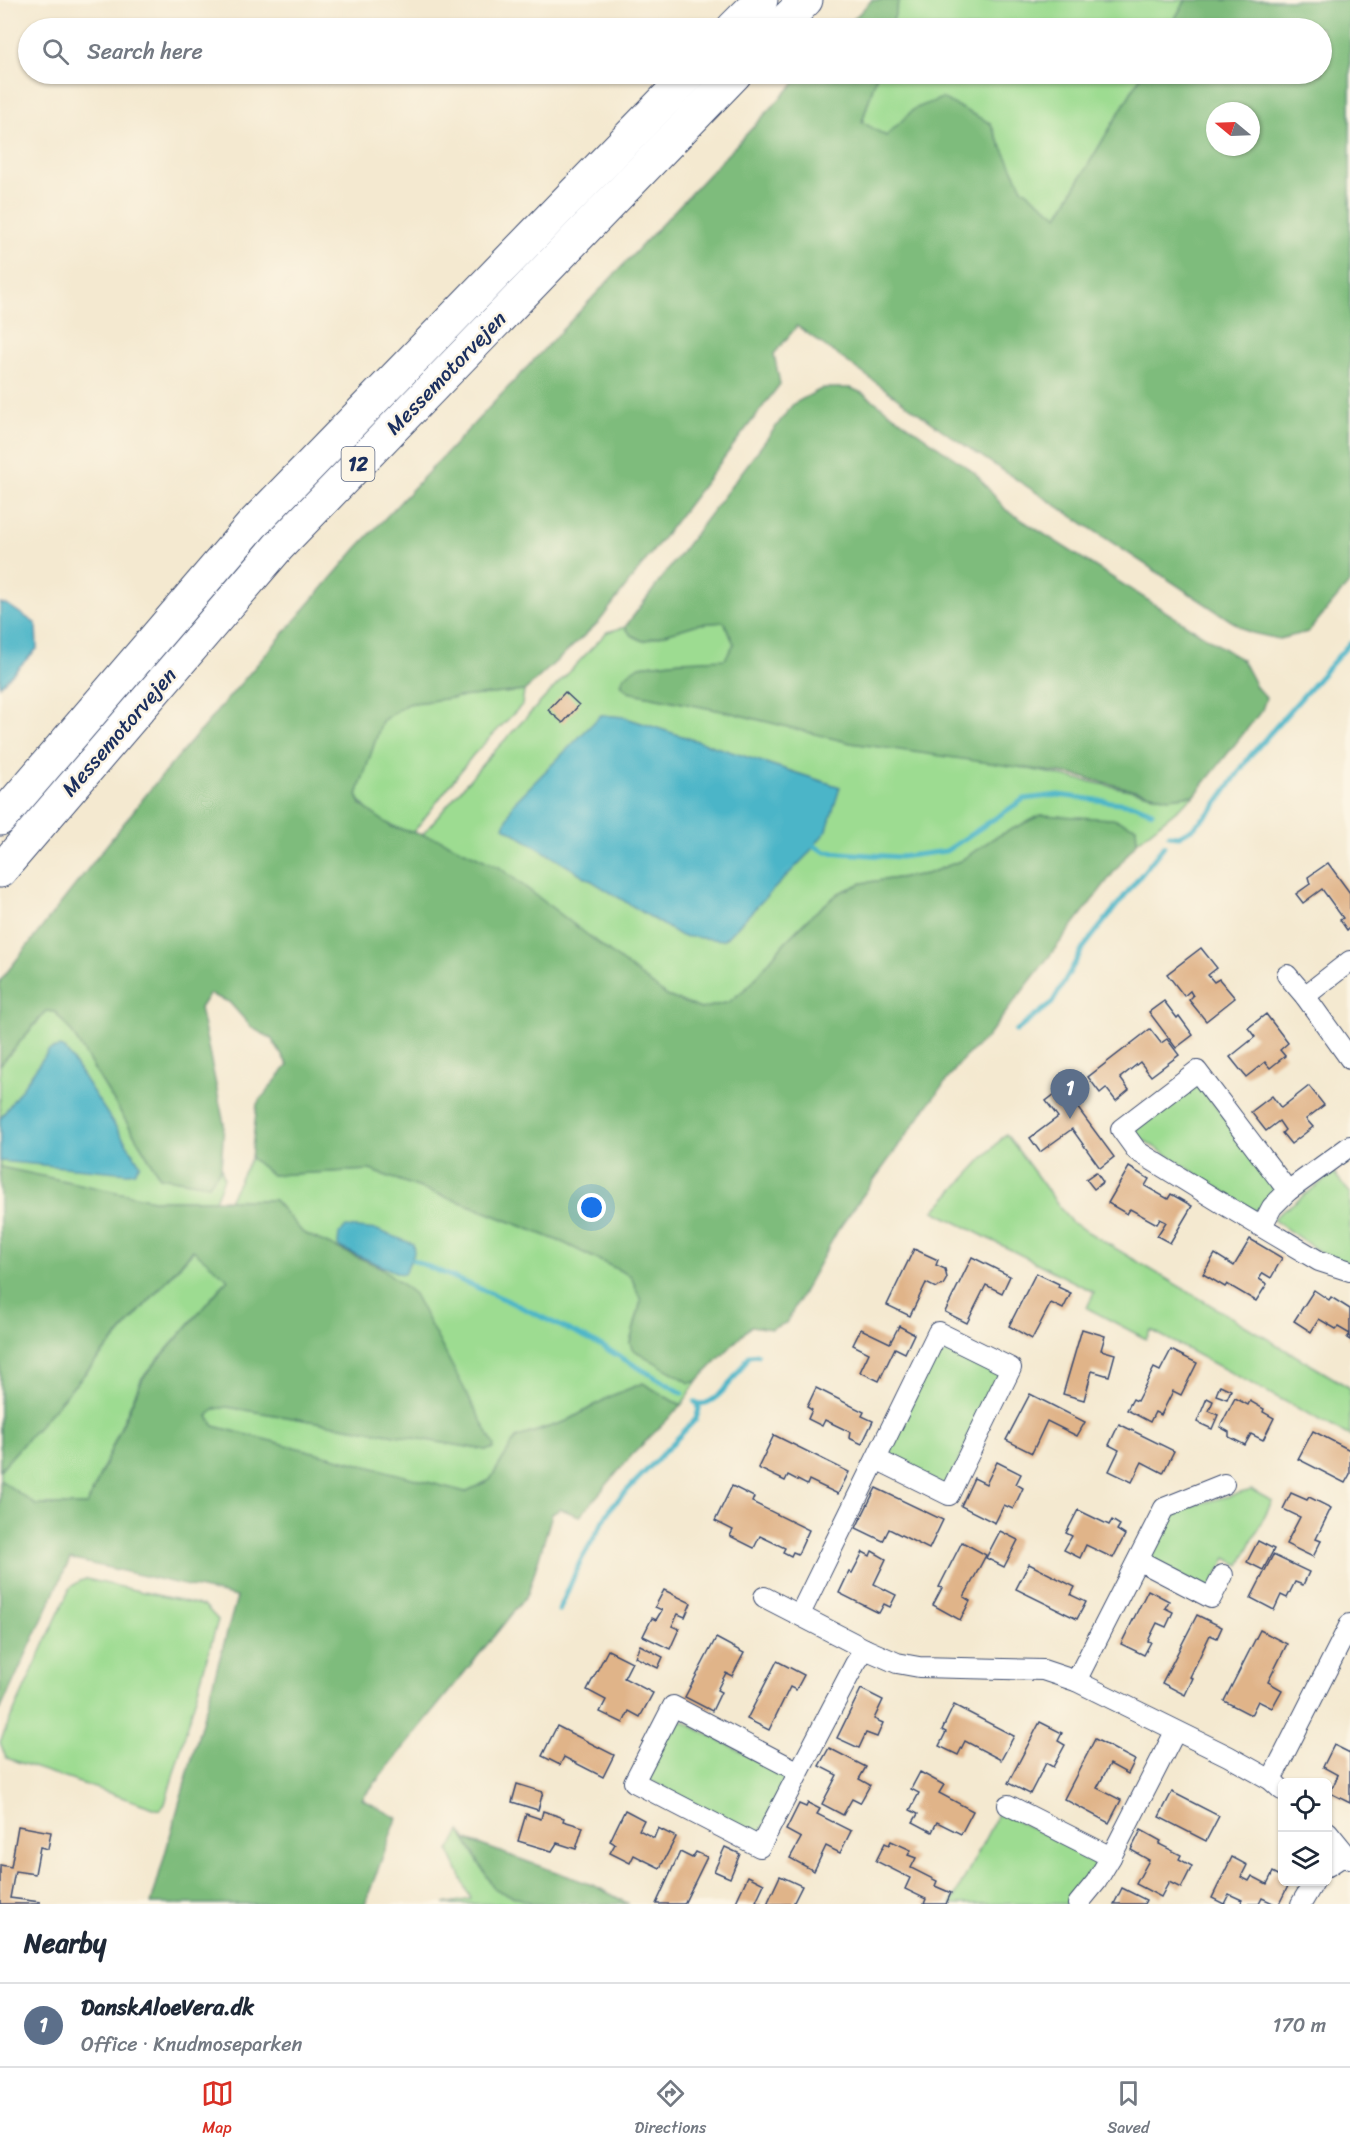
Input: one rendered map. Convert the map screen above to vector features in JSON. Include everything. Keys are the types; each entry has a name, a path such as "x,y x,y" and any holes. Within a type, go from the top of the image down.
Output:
{"highway":[{"path":"744,18 761,0"},
{"path":"788,18 806,0"},
{"name":"Messemotorvejen","path":"0,819 252,525 680,84"},
{"name":"Messemotorvejen","path":"0,871 278,547 725,84"}],"street":[{"path":"1305,996 1350,961"},
{"path":"1287,975 1305,996 1350,1059"},
{"path":"1288,1191 1197,1071 1121,1129 1137,1151 1319,1261 1350,1271"},
{"path":"1262,1226 1272,1207 1288,1191 1350,1146"},
{"path":"800,1614 938,1332 1011,1368 949,1495 876,1459"},
{"path":"1076,1681 1164,1508 1224,1484"},
{"path":"1138,1560 1211,1598 1223,1575"},
{"path":"764,1597 897,1663 919,1667 1043,1670 1076,1681 1228,1756 1277,1785 1344,1650 1350,1624"},
{"path":"799,1772 673,1706 633,1782 760,1847 799,1772 855,1664 865,1649"},
{"path":"1078,1904 1096,1882 1111,1857 1175,1731"},
{"path":"1008,1805 1111,1857"},
{"path":"1332,1837 1348,1856 1332,1864"},
{"path":"1301,1904 1311,1886"}],"green space":[{"path":"872,0 899,0 894,18 855,18"},
{"path":"899,0 1186,0 1175,18 894,18"},
{"path":"1186,0 1350,0 1350,582 1308,632 1279,639 1248,632 952,437 797,326 774,354 780,384 599,622 524,691 407,704 382,721 357,795 361,805 392,827 439,839 499,867 667,996 701,1009 729,1002 750,985 785,942 811,916 839,893 862,883 927,874 960,861 994,838 1041,815 1113,819 1136,827 1137,842 987,1037 963,1059 838,1230 786,1323 771,1329 751,1326 697,1381 690,1383 632,1349 630,1343 641,1301 631,1276 564,1243 463,1203 370,1170 272,1175 251,1158 257,1104 288,1065 271,1038 252,1028 229,1002 209,994 200,1008 224,1124 221,1168 209,1185 160,1177 71,1031 55,1012 46,1011 0,1065 0,981 153,786 356,549 794,84 874,84 862,122 886,136 914,109 942,98 990,123 1022,188 1058,216 1136,84 1332,84 1332,18 1175,18"},
{"path":"874,84 1136,84 1058,216 1022,188 990,123 914,109 886,137 862,123"},
{"path":"823,388 851,388 864,394 975,473 1006,510 1242,660 1257,688 1266,698 1262,710 1195,795 1168,798 1073,775 851,743 732,713 628,692 621,684 624,676 639,666 725,659 734,644 724,622 698,624 643,641 631,635 625,627 793,404"},
{"path":"724,622 734,644 725,660 681,661 639,666 628,692 732,713 851,743 1005,764 1168,798 1195,795 1137,842 1136,827 994,838 960,861 927,874 862,883 839,893 811,916 785,942 750,985 729,1002 701,1009 667,996 422,835 486,760 607,632 625,627 631,635 643,641 698,624","holes":["601,715 623,717 840,787 826,830 807,855 724,940"]},
{"path":"524,691 522,705 473,755 413,833 381,820 361,802 357,795 382,721 407,704"},
{"path":"47,1011 55,1012 71,1031 160,1177 209,1185 221,1168 224,1178 215,1200 153,1200 0,1167 0,1065"},
{"path":"1196,1081 1281,1191 1254,1211 1131,1132"},
{"path":"1006,1134 1071,1222 1350,1388 1350,1436 1151,1330 1146,1339 1087,1308 1094,1292 934,1211"},
{"path":"251,1158 272,1175 370,1170 463,1203 564,1243 631,1276 641,1301 630,1343 690,1383 697,1381 681,1406 643,1383 611,1396 567,1421 516,1438 490,1480 465,1492 214,1426 208,1416 214,1409 227,1407 486,1450 382,1268 303,1233 274,1200 229,1200"},
{"path":"0,1167 153,1200 274,1200 303,1233 382,1268 414,1294 494,1445 493,1449 486,1450 227,1407 215,1409 208,1416 214,1426 465,1492 490,1480 516,1438 567,1421 611,1396 643,1383 681,1406 632,1455 580,1516 560,1509 552,1514 528,1594 362,1799 397,1818 365,1904 151,1904 237,1597 70,1559 0,1711 0,1480 36,1505 87,1505 143,1378 228,1279 193,1250 0,1470"},
{"path":"1334,1173 1350,1193 1350,1263 1323,1254 1272,1219"},
{"path":"194,1250 228,1279 142,1378 87,1505 36,1505 0,1480 0,1470"},
{"path":"940,1344 1002,1374 946,1487 884,1457"},
{"path":"1252,1490 1272,1501 1240,1565 1226,1558 1209,1591 1146,1559 1170,1511"},
{"path":"86,1579 205,1606 218,1620 165,1804 160,1810 6,1758 0,1742 70,1588"},
{"path":"676,1718 789,1776 758,1838 645,1778"},
{"path":"999,1812 1101,1861 1066,1904 951,1904"},
{"path":"460,1831 495,1890 535,1904 444,1904 471,1899 449,1851"},
{"path":"460,1831 467,1840 595,1886 629,1904 535,1904 495,1890"}],"water":[{"path":"0,603 8,605 36,624 37,649 0,686"},
{"path":"601,715 623,717 840,787 827,830 807,855 724,940 681,936 504,827 513,804"},
{"path":"59,1047 65,1049 140,1164 135,1172 0,1161 0,1119 49,1050"},
{"path":"346,1227 377,1230 413,1244 414,1253 404,1274 341,1248 338,1245 339,1234"}],"building":[{"path":"565,692 579,705 563,723 548,710"},
{"path":"1328,863 1350,893 1350,927 1347,930 1340,920 1343,918 1322,889 1303,903 1296,894 1310,884 1308,877"},
{"path":"1201,948 1217,968 1208,975 1214,982 1219,979 1235,998 1206,1021 1189,1000 1193,996 1190,991 1184,996 1167,974"},
{"path":"1164,1001 1193,1035 1176,1048 1149,1012"},
{"path":"1266,1014 1288,1043 1280,1050 1285,1056 1270,1068 1265,1062 1246,1077 1230,1057 1255,1037 1248,1028"},
{"path":"1150,1029 1161,1043 1167,1039 1179,1055 1151,1076 1140,1062 1120,1078 1129,1090 1116,1101 1106,1088 1100,1093 1088,1077"},
{"path":"1309,1086 1324,1105 1306,1119 1313,1127 1291,1144 1282,1133 1285,1130 1279,1121 1266,1131 1251,1112 1272,1096 1281,1108"},
{"path":"1063,1088 1114,1157 1100,1168 1072,1129 1040,1152 1030,1138 1058,1117 1046,1101"},
{"path":"1129,1167 1149,1179 1145,1186 1168,1199 1171,1194 1192,1206 1170,1243 1157,1236 1166,1222 1160,1219 1157,1224 1130,1209 1127,1214 1108,1203"},
{"path":"1096,1172 1103,1182 1094,1189 1086,1179"},
{"path":"1250,1239 1282,1258 1271,1278 1263,1273 1259,1279 1267,1284 1256,1301 1227,1284 1225,1287 1203,1274 1215,1254 1234,1266"},
{"path":"914,1249 938,1260 936,1265 945,1269 947,1278 943,1285 936,1288 926,1283 910,1316 887,1305"},
{"path":"972,1257 1010,1276 1002,1293 986,1285 967,1323 945,1312"},
{"path":"1036,1273 1059,1284 1058,1287 1071,1293 1063,1309 1051,1303 1032,1339 1009,1326"},
{"path":"1314,1290 1329,1300 1331,1297 1350,1309 1350,1334 1319,1319 1311,1332 1294,1321"},
{"path":"899,1326 914,1334 905,1353 895,1348 879,1381 860,1372 869,1353 853,1345 861,1329 890,1343"},
{"path":"1082,1329 1105,1336 1101,1350 1115,1354 1109,1376 1092,1371 1084,1400 1063,1394"},
{"path":"1171,1350 1197,1363 1181,1395 1173,1391 1161,1415 1155,1412 1150,1422 1127,1410 1133,1399 1137,1401 1154,1368 1160,1371"},
{"path":"1220,1385 1231,1390 1227,1399 1216,1395"},
{"path":"816,1388 864,1412 862,1416 873,1421 862,1444 849,1438 850,1432 825,1420 822,1426 808,1419 812,1410 807,1407"},
{"path":"1030,1394 1085,1422 1077,1436 1047,1421 1032,1453 1006,1440"},
{"path":"1207,1398 1213,1401 1209,1411 1218,1415 1212,1429 1197,1422"},
{"path":"1235,1398 1248,1405 1250,1401 1274,1418 1263,1440 1251,1434 1245,1445 1229,1437 1229,1432 1220,1427"},
{"path":"1119,1424 1174,1451 1163,1473 1142,1462 1132,1482 1109,1471 1119,1450 1109,1445"},
{"path":"1313,1431 1350,1450 1350,1474 1345,1483 1298,1459"},
{"path":"774,1435 849,1472 838,1494 809,1480 807,1485 788,1475 785,1481 758,1468"},
{"path":"997,1462 1021,1474 1016,1484 1023,1488 1013,1509 1004,1505 995,1523 961,1506 974,1478 986,1484"},
{"path":"732,1486 754,1497 752,1502 809,1530 798,1554 793,1552 791,1556 783,1552 785,1548 760,1536 754,1548 730,1536 733,1530 715,1521"},
{"path":"876,1488 943,1520 929,1549 889,1529 883,1541 856,1528"},
{"path":"1291,1493 1307,1500 1309,1497 1331,1508 1316,1539 1321,1541 1313,1557 1286,1544 1300,1517 1283,1509"},
{"path":"1078,1510 1109,1525 1112,1520 1120,1525 1117,1530 1125,1535 1113,1558 1086,1545 1080,1558 1064,1550 1072,1536 1066,1533"},
{"path":"1000,1531 1018,1540 1004,1567 986,1558"},
{"path":"1258,1541 1274,1549 1263,1570 1247,1562"},
{"path":"962,1542 986,1555 964,1597 970,1601 960,1620 933,1605 942,1588 939,1587"},
{"path":"872,1551 886,1559 874,1584 896,1595 890,1607 884,1604 879,1613 839,1593 849,1572 852,1573 863,1552 870,1556"},
{"path":"1273,1555 1309,1572 1303,1585 1295,1582 1287,1598 1281,1595 1274,1610 1251,1598"},
{"path":"1029,1564 1075,1587 1071,1595 1086,1602 1077,1619 1016,1589"},
{"path":"664,1590 691,1603 685,1617 678,1614 672,1626 679,1629 670,1649 643,1636 652,1618 656,1620 662,1610 655,1607"},
{"path":"1148,1590 1169,1601 1165,1608 1173,1612 1166,1627 1157,1623 1144,1655 1121,1644"},
{"path":"1197,1615 1222,1627 1217,1638 1210,1635 1190,1677 1193,1678 1185,1695 1162,1683"},
{"path":"1260,1630 1287,1644 1268,1682 1282,1690 1272,1708 1258,1701 1251,1715 1224,1701"},
{"path":"716,1638 744,1653 732,1676 726,1673 717,1690 721,1692 712,1711 685,1697"},
{"path":"640,1645 663,1657 658,1668 635,1657"},
{"path":"608,1650 632,1662 624,1678 653,1693 640,1717 629,1711 623,1723 600,1712 606,1700 587,1690"},
{"path":"777,1661 804,1675 796,1690 790,1687 769,1730 747,1719"},
{"path":"861,1689 883,1700 874,1719 883,1723 877,1737 866,1733 859,1748 837,1738"},
{"path":"954,1705 1014,1736 1001,1760 965,1741 958,1755 939,1746 946,1732 942,1730"},
{"path":"1040,1722 1062,1733 1058,1741 1065,1745 1053,1767 1046,1763 1030,1794 1008,1783"},
{"path":"557,1726 614,1755 603,1777 564,1757 560,1765 542,1756"},
{"path":"1095,1739 1135,1760 1128,1774 1110,1764 1097,1788 1121,1800 1109,1823 1064,1799"},
{"path":"1334,1745 1350,1753 1350,1803 1332,1794 1338,1775 1323,1767"},
{"path":"829,1748 866,1767 859,1779 870,1785 860,1803 852,1799 843,1815 822,1804 837,1775 819,1766"},
{"path":"920,1772 944,1785 939,1793 973,1811 961,1834 937,1822 932,1832 913,1822 918,1814 910,1810 919,1793 911,1789"},
{"path":"517,1784 543,1792 538,1810 512,1802"},
{"path":"1172,1792 1219,1816 1206,1841 1159,1817"},
{"path":"808,1803 820,1809 817,1814 851,1831 840,1853 826,1846 814,1871 790,1858 801,1838 786,1830 799,1804 806,1807"},
{"path":"625,1810 644,1820 639,1830 654,1838 658,1828 676,1837 660,1868 634,1855 630,1863 610,1853 615,1844 610,1841"},
{"path":"543,1811 564,1818 563,1821 583,1827 576,1849 557,1843 552,1851 518,1841 526,1814 541,1819"},
{"path":"18,1826 51,1832 48,1849 40,1847 35,1874 15,1871 10,1898 40,1902 40,1904 0,1904 0,1865 11,1867"},
{"path":"1141,1830 1161,1841 1159,1844 1181,1855 1179,1859 1192,1866 1181,1888 1169,1882 1161,1897 1136,1884 1149,1860 1131,1850"},
{"path":"891,1841 911,1850 908,1855 916,1858 911,1868 937,1881 935,1886 951,1893 946,1904 924,1904 926,1899 905,1889 910,1878 876,1861 885,1843 889,1845"},
{"path":"725,1847 740,1854 730,1878 714,1871"},
{"path":"680,1852 692,1858 696,1852 707,1857 684,1904 656,1904"},
{"path":"1232,1857 1247,1865 1241,1877 1249,1881 1252,1876 1267,1884 1273,1872 1278,1875 1278,1886 1288,1886 1279,1904 1262,1898 1259,1904 1241,1904 1242,1900 1229,1894 1224,1904 1212,1898"},
{"path":"748,1876 764,1884 756,1901 763,1904 735,1904"},
{"path":"780,1876 802,1886 793,1904 767,1904"},
{"path":"1122,1888 1146,1900 1144,1904 1114,1904"}],"waterway":[{"path":"1169,835 1179,836 1193,828 1213,809 1250,756 1350,643"},
{"path":"814,846 826,852 900,857 946,851 1024,799 1058,795 1135,805 1152,812"},
{"path":"1016,1031 1052,1003 1084,947 1164,846"},
{"path":"413,1260 504,1299 600,1345 682,1393"},
{"path":"695,1402 702,1404 718,1396 733,1380 749,1356 758,1355"},
{"path":"559,1611 580,1562 612,1506 696,1419 698,1404"}],"place":[{"name":"DanskAloeVera.dk","path":"1070,1119"}]}
